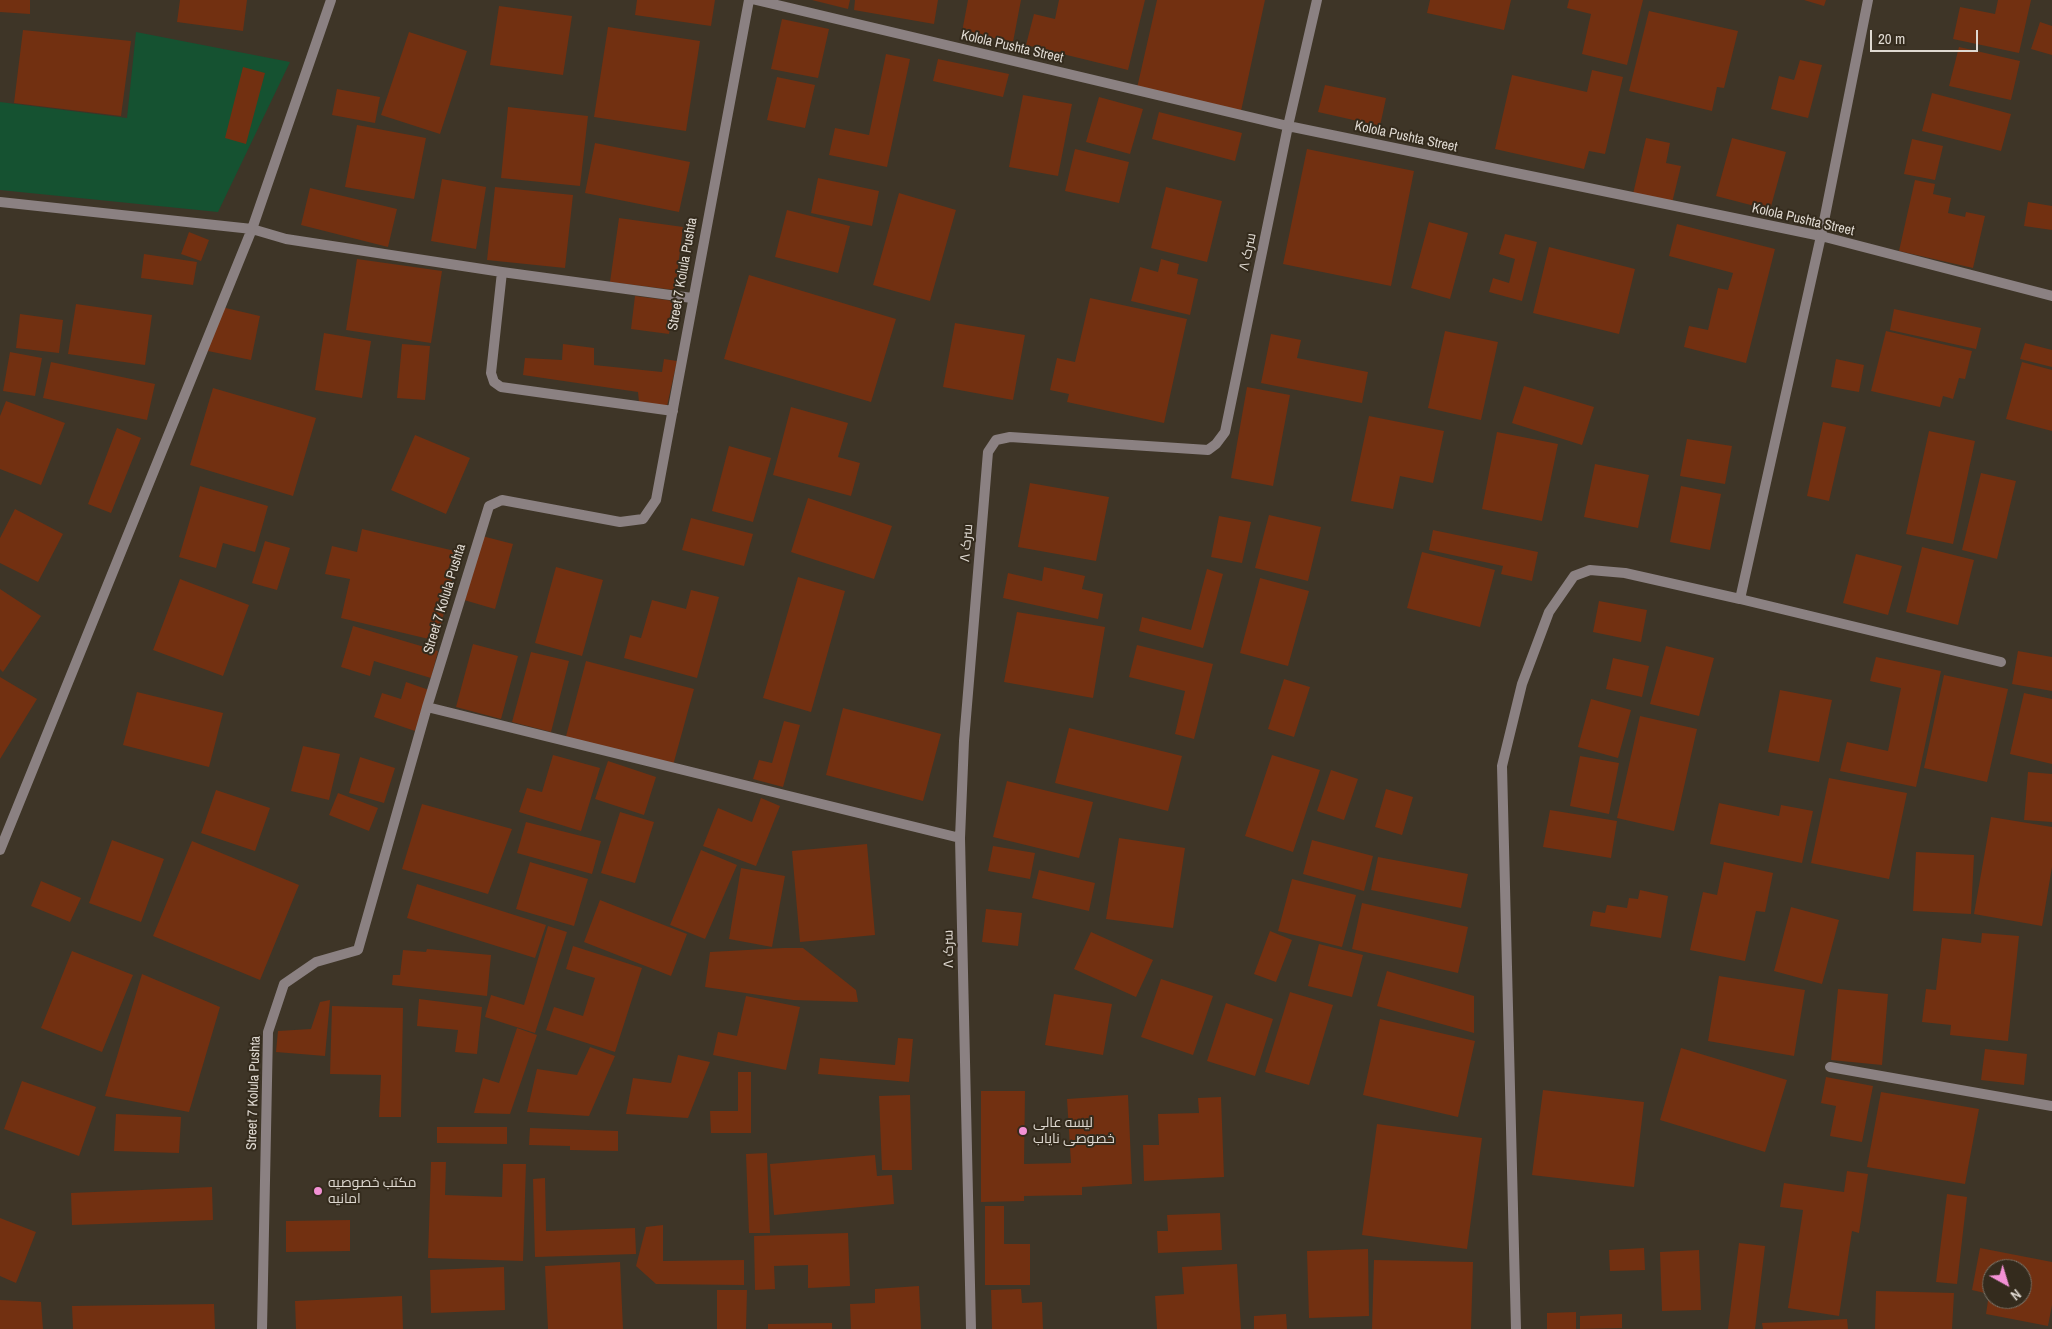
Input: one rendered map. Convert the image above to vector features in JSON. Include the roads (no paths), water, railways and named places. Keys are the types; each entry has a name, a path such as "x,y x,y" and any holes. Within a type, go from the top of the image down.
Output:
{"street":[{"path":"0,850 252,229 331,0"},
{"name":"Street 7 Kolula Pushta","path":"262,1329 268,1032 284,984 316,962 358,950 428,707 489,506 502,500 620,522 643,519 656,500 692,298 749,0"},
{"name":"Kolola Pushta Street","path":"756,0 1288,126 1821,236 2052,296"},
{"name":"سرک ۸","path":"972,1329 960,838 964,741 988,452 996,440 1010,437 1208,450 1216,444 1225,432 1288,126 1317,0"},
{"path":"1740,599 1821,236 1868,0"},
{"path":"0,202 252,229 286,239 502,272 692,298"},
{"path":"502,272 491,373 494,382 501,387 673,411"},
{"path":"1516,1329 1502,766 1522,684 1549,612 1574,576 1590,570 1625,573 2001,662"},
{"path":"428,707 960,838"},
{"path":"1830,1067 2052,1106"}],"place":[{"name":"لیسه عالی خصوصی نایاب","path":"1023,1131"},
{"name":"مکتب خصوصیه امانیه","path":"318,1191"}]}
